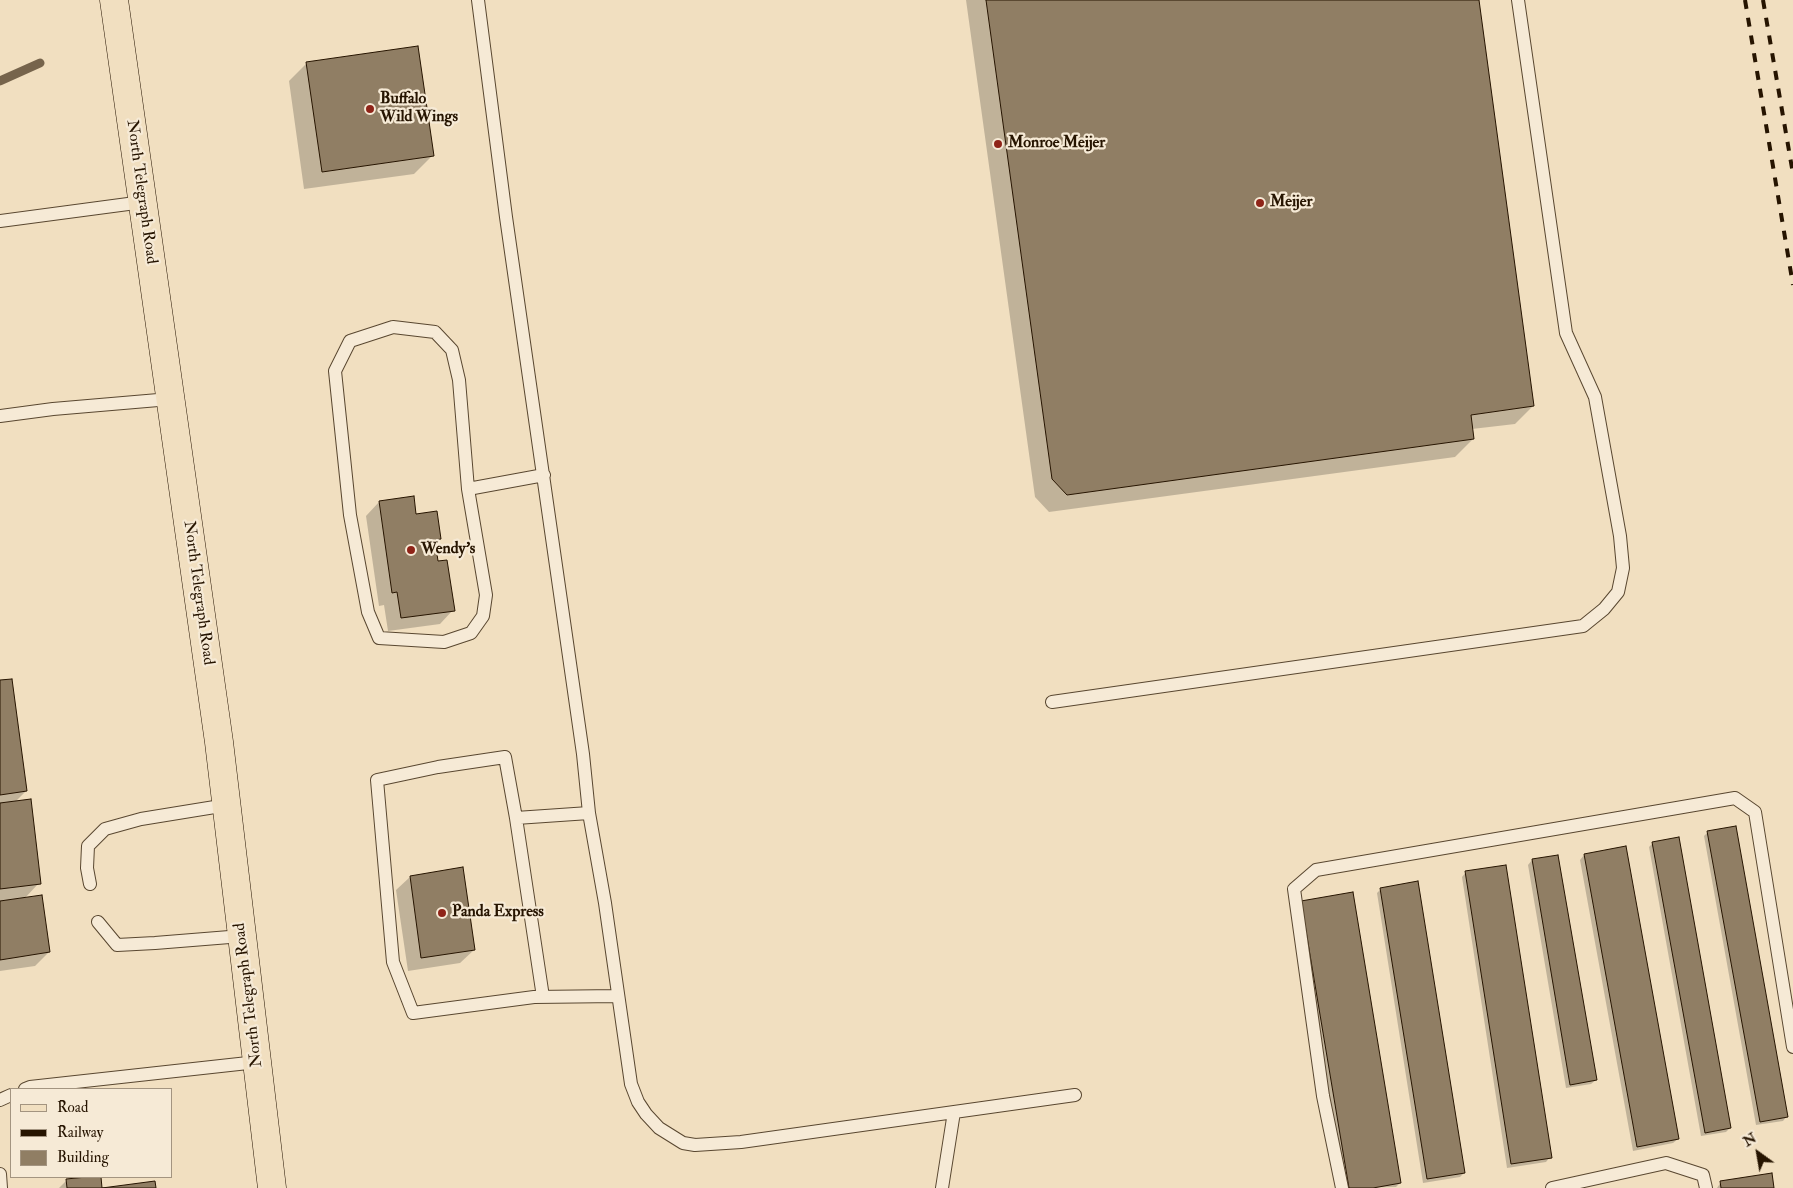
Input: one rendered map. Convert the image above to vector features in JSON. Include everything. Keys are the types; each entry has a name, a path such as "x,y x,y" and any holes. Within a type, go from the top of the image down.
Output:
{"main road":[{"name":"North Telegraph Road","path":"114,0 227,805 272,1188"}],"lane":[{"path":"478,0 506,217 583,754 589,813 605,903 631,1084 638,1102 659,1128 683,1143 695,1145 741,1142 1075,1095"},
{"path":"1052,702 1584,626 1604,609 1618,592 1623,568 1620,536 1595,397 1566,333 1518,0"},
{"path":"0,221 143,202"},
{"path":"393,327 435,332 452,350 459,380 468,489 486,595 484,616 471,633 444,642 379,638 368,612 350,515 335,371 350,341 393,327"},
{"path":"0,416 53,408 170,400"},
{"path":"468,489 544,474"},
{"path":"543,997 506,757 438,767 376,780 393,962 413,1013 543,997 618,996"},
{"path":"1342,1188 1323,1096 1294,889 1316,870 1735,798 1755,812 1793,1047"},
{"path":"90,884 87,868 88,846 105,829 141,819 227,805"},
{"path":"516,818 589,813"},
{"path":"98,922 117,944 242,936"},
{"path":"27,1088 257,1062"},
{"path":"942,1188 954,1112"},
{"path":"1552,1188 1666,1163 1704,1176 1706,1188"},
{"path":"0,1174 2,1188"}],"building":[{"name":"Meijer","path":"986,0 1479,0 1534,406 1471,415 1474,439 1067,495 1052,479"},
{"name":"Buffalo Wild Wings","path":"418,46 434,156 322,172 306,62"},
{"name":"Wendy's","path":"414,496 416,514 437,511 441,539 435,540 438,561 447,560 455,611 401,618 397,592 392,593 379,501"},
{"path":"12,679 27,791 0,795 0,680"},
{"path":"31,799 41,884 0,889 0,803"},
{"path":"1736,826 1788,1117 1760,1122 1707,831"},
{"path":"1679,837 1731,1128 1705,1133 1652,842"},
{"path":"1626,846 1679,1139 1637,1147 1584,854"},
{"path":"1558,855 1597,1080 1570,1085 1532,859"},
{"path":"1506,865 1552,1158 1511,1164 1465,871"},
{"name":"Panda Express","path":"463,867 475,950 421,958 410,876"},
{"path":"1418,881 1465,1173 1427,1179 1380,888"},
{"path":"1353,892 1401,1183 1373,1188 1349,1188 1301,901"},
{"path":"42,895 50,952 0,960 0,901"},
{"path":"1772,1173 1774,1188 1721,1188 1720,1181"},
{"path":"101,1178 102,1188 67,1188 66,1179"},
{"path":"155,1181 156,1188 102,1188"}],"waterway":[{"path":"0,81 40,63"}],"railway":[{"path":"1745,0 1793,285"},
{"path":"1763,0 1793,174"}],"place":[{"name":"Buffalo Wild Wings","path":"370,109"},
{"name":"Monroe Meijer","path":"998,144"},
{"name":"Meijer","path":"1260,203"},
{"name":"Wendy's","path":"411,550"},
{"name":"Panda Express","path":"442,913"}]}
